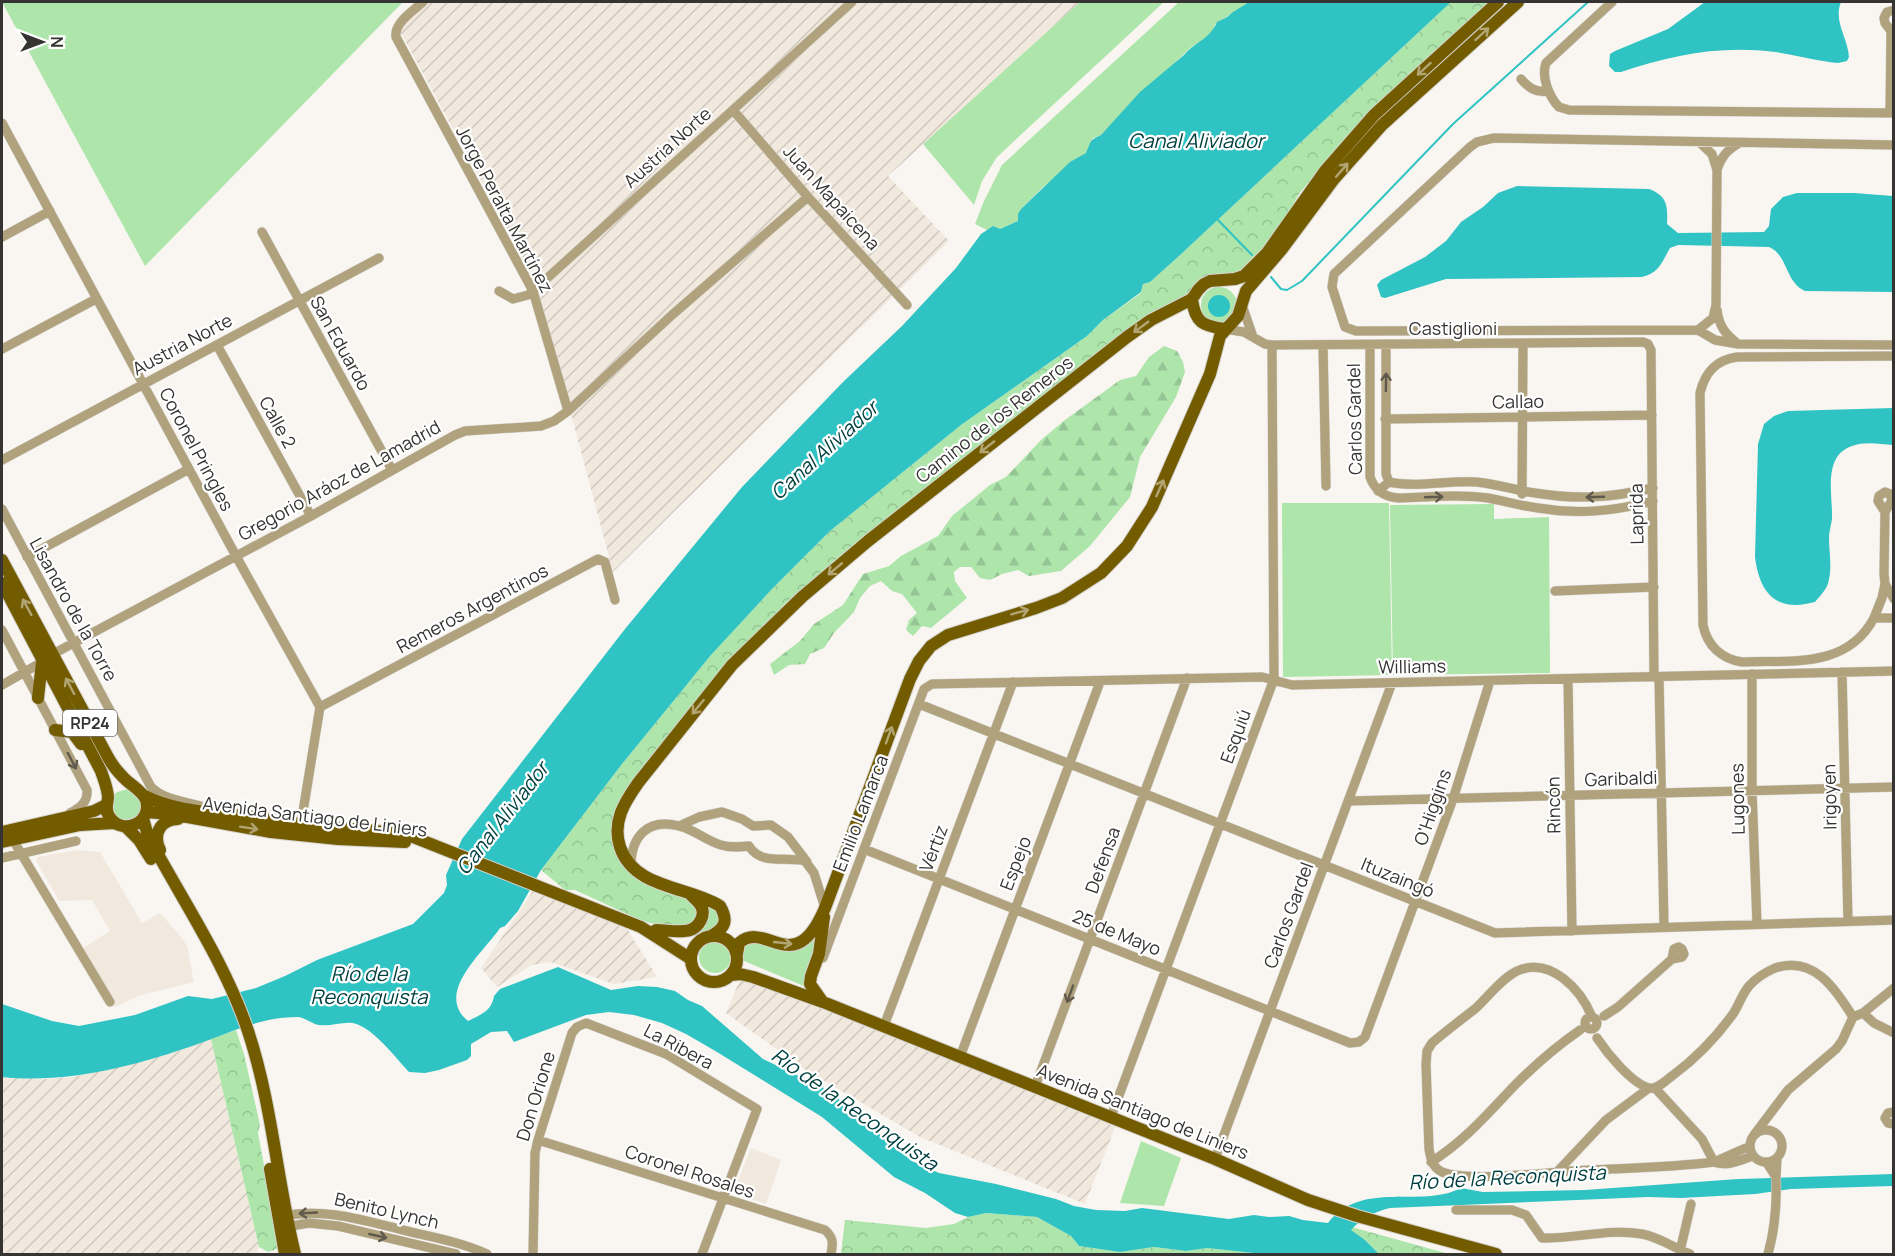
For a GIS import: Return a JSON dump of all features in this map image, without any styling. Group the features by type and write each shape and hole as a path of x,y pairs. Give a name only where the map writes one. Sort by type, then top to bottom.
{"main road":[{"name":"Camino de los Remeros","path":"707,937 723,929 726,919 720,906 650,879 626,862 616,829 624,803 732,665 767,629 868,541 1151,320 1192,300 1204,284 1244,276 1259,262 1325,171 1374,115 1498,2"},
{"path":"737,957 730,942 724,938 707,937 694,948 691,959 697,974 710,981 725,980 734,970 737,957 739,943 745,938 753,936 778,944 792,944 800,942 813,932 825,908 910,678 919,661 931,646 948,635 1036,608 1071,593 1101,573 1126,546 1152,507 1210,374 1220,336 1238,316 1246,291 1282,249 1334,179 1382,125 1518,2"},
{"path":"1218,280 1237,290 1242,305"},
{"path":"1192,300 1193,309 1200,322 1211,327 1225,329"},
{"name":"RP24","path":"2,560 109,759 117,771 143,790 147,804 145,815 147,836 206,949"},
{"name":"RP24","path":"2,584 105,781 107,813 144,848 232,990 248,1028 288,1254"},
{"path":"38,698 42,662"},
{"path":"55,730 72,732 80,743 88,747"},
{"path":"2,832 94,811 107,802 116,789 123,787 143,790"},
{"name":"Avenida Santiago de Liniers","path":"143,790 162,805 245,816 357,840 392,840 444,851 641,927 707,937"},
{"name":"Avenida Santiago de Liniers","path":"145,815 171,814 192,819 300,829"},
{"path":"7,841 80,825 136,825 145,815"},
{"path":"164,865 156,842 160,826 170,819 192,819"},
{"path":"656,930 689,931 696,926 701,920 701,906 690,895"},
{"path":"823,1002 810,984 822,943 825,908"},
{"name":"Avenida Santiago de Liniers","path":"641,927 691,959"},
{"name":"Avenida Santiago de Liniers","path":"737,957 749,969 781,987"},
{"name":"Avenida Santiago de Liniers","path":"731,975 740,974 753,977 823,1002 1215,1159 1335,1210 1496,1254"}],"street":[{"name":"Jorge Peralta Martínez","path":"423,2 395,31 399,45 533,291 568,411"},
{"name":"Austria Norte","path":"533,291 852,2"},
{"path":"1612,2 1546,63 1544,72 1548,91 1559,107 1569,110 1892,113 1892,30 1885,23 1884,18 1887,12 1893,10"},
{"path":"1521,79 1532,90 1548,91"},
{"name":"Juan Mapaicena","path":"733,110 907,305"},
{"name":"Coronel Pringles","path":"2,124 320,707"},
{"path":"1893,145 1494,138 1477,142 1334,274 1332,280 1332,287 1345,327 1350,330 1698,330 1715,340 1738,344 1893,345"},
{"path":"1698,330 1713,318 1716,305 1717,249 1716,171 1712,154 1699,142"},
{"path":"1716,171 1723,155 1739,143"},
{"name":"Gregorio Aráoz de Lamadrid","path":"53,654 465,431 541,426 554,421 808,196"},
{"path":"2,237 50,211"},
{"name":"San Eduardo","path":"262,232 392,470"},
{"name":"Austria Norte","path":"2,460 379,258"},
{"path":"499,291 513,299 528,295 533,291"},
{"path":"2,349 96,299"},
{"path":"1242,305 1253,337"},
{"path":"1716,305 1720,325 1738,344"},
{"name":"Castiglioni","path":"1225,329 1244,332 1265,344 1272,345 1643,342 1648,344 1651,350"},
{"path":"1519,505 1523,491 1523,344"},
{"name":"Calle 2","path":"217,345 310,516"},
{"name":"Esquiú","path":"1111,1117 1274,679 1272,345"},
{"path":"1323,345 1326,486"},
{"name":"Carlos Gardel","path":"1370,345 1370,477 1373,486 1378,490"},
{"name":"Carlos Gardel","path":"1386,345 1386,474 1389,482"},
{"name":"Laprida","path":"1651,350 1653,587 1662,794 1664,926"},
{"path":"1885,512 1885,584 1882,598 1867,631 1848,648 1824,657 1742,662 1732,661 1713,648 1704,634 1703,625 1700,393 1707,374 1718,363 1727,358 1737,357 1893,356"},
{"name":"Callao","path":"1385,419 1652,414"},
{"path":"27,557 189,469"},
{"path":"1653,488 1617,496 1592,498 1560,497 1476,482 1398,484 1389,482 1378,490 1390,497 1461,496 1566,511 1597,512 1653,501"},
{"name":"Lisandro de la Torre","path":"2,509 74,642 143,790"},
{"name":"Remeros Argentinos","path":"320,707 598,559 605,562 615,600"},
{"path":"1885,584 1893,599"},
{"path":"1555,591 1653,587"},
{"path":"1874,618 1893,618"},
{"path":"2,630 88,793 86,800 77,810 43,823"},
{"path":"2,685 42,662"},
{"name":"Williams","path":"932,684 1262,677 1292,685 1893,671"},
{"name":"Irigoyen","path":"1842,672 1848,921"},
{"name":"Lugones","path":"1752,674 1752,791 1757,924"},
{"name":"Defensa","path":"1035,1087 1187,678"},
{"name":"Rincón","path":"1568,679 1572,931"},
{"name":"O'Higgins","path":"1359,1042 1365,1037 1416,902 1453,799 1490,681"},
{"name":"Vértiz","path":"884,1026 1014,682"},
{"name":"Espejo","path":"960,1057 1100,682"},
{"name":"Carlos Gardel","path":"1215,1159 1392,683"},
{"name":"Emilio Lamarca","path":"824,958 924,689 932,684"},
{"name":"Ituzaingó","path":"919,704 1496,933 1893,920"},
{"path":"300,829 320,707"},
{"name":"Garibaldi","path":"1350,801 1893,787"},
{"path":"679,826 705,815 722,812 742,819 753,826 771,825 779,829 796,845 814,873 825,908"},
{"path":"632,866 633,845 647,829 657,825 679,826 721,845 749,846"},
{"path":"753,826 749,846 753,852 768,859 800,860 809,865"},
{"path":"7,841 21,853 110,1002"},
{"path":"2,858 76,841"},
{"name":"25 de Mayo","path":"864,849 1350,1042 1359,1042"},
{"path":"1431,1162 1463,1138 1532,1068 1590,1024 1618,1007 1672,959"},
{"path":"1557,1172 1606,1120 1698,1053 1733,1014 1750,984 1770,970 1797,965 1813,971 1828,982 1853,1017"},
{"path":"1750,1146 1714,1162 1687,1166 1523,1175 1456,1175 1436,1169 1431,1162 1427,1051 1432,1043 1476,1008 1510,976 1525,969 1541,969 1560,975 1574,987 1588,1006 1590,1024 1614,1061 1652,1088 1702,1139 1714,1162 1731,1163 1753,1156"},
{"path":"1777,1158 1762,1162 1753,1156 1750,1146 1754,1136 1788,1090 1836,1049 1853,1017 1863,1013 1893,988"},
{"path":"1863,1013 1874,1023 1893,1034"},
{"name":"La Ribera","path":"582,1024 591,1024 655,1048 757,1109 723,1199"},
{"name":"Don Orione","path":"533,1254 535,1153 572,1033 582,1024"},
{"path":"1893,1112 1888,1113 1885,1118 1888,1123 1893,1124"},
{"path":"1769,1115 1767,1122 1770,1131"},
{"path":"1754,1136 1761,1131 1770,1131 1778,1136 1782,1144 1777,1158 1774,1234 1768,1254"},
{"name":"Coronel Rosales","path":"538,1140 825,1230 831,1235 833,1243 831,1254"},
{"path":"1767,1162 1776,1177"},
{"path":"702,1254 723,1199"},
{"path":"1680,1251 1691,1204"},
{"path":"1456,1210 1512,1210 1526,1215 1542,1238 1642,1233 1690,1254"},
{"name":"Benito Lynch","path":"283,1221 309,1212 340,1215 466,1246 487,1254"},
{"name":"Benito Lynch","path":"283,1221 338,1226 456,1254"}],"shaded area":[{"path":"428,2 1080,2 888,176 949,241 613,572 536,282 401,33 402,26"},
{"path":"77,850 100,852 142,923 160,913 187,946 194,982 141,995 115,1007 82,949 110,931 92,900 59,901 36,860 38,857"},
{"path":"533,891 626,927 657,977 614,984 551,962 532,965 497,987 481,968"},
{"path":"741,977 1116,1125 1085,1204 920,1137 804,1069 726,1013"},
{"path":"211,1039 259,1247 257,1254 2,1254 2,1077 46,1079 72,1077 172,1053"},
{"path":"751,1148 781,1160 766,1204 733,1193"}],"green space":[{"path":"2,2 403,2 145,266"},
{"path":"1080,2 1164,2 997,157 982,181 974,205 923,144"},
{"path":"1179,2 1249,2 1215,24 1208,36 1190,48 1101,135 1093,138 1086,153 1043,187 1021,209 1018,221 1000,229 993,227 987,230 975,224 1002,165"},
{"path":"1451,2 1492,2 1383,98 1299,194 1274,238 1251,266 1165,308 738,652 618,808 622,860 695,902 698,917 687,926 650,923 575,890 565,890 541,870 622,764 711,655 830,531 961,425 1087,336 1103,320 1141,293 1143,284 1150,282 1179,256"},
{"path":"1219,287 1231,293 1237,305 1231,317 1219,323 1207,317 1201,305 1207,293"},
{"path":"1164,346 1177,351 1183,362 1185,372 1176,397 1140,457 1130,497 1090,546 1061,571 1029,576 1018,570 990,580 980,578 971,567 960,567 954,572 955,581 967,598 931,628 922,626 913,636 906,630 909,620 917,613 902,594 892,591 881,581 870,586 860,598 854,612 834,633 824,648 810,654 805,664 789,665 774,675 770,664 800,641 814,624 843,605 863,574 889,566 901,556 938,536 952,516 990,485 1006,477 1041,440 1120,380 1136,376 1149,357"},
{"path":"1282,503 1389,503 1392,675 1283,677"},
{"path":"1494,504 1494,519 1549,517 1550,673 1393,675 1390,505"},
{"path":"128,789 142,799 141,815 127,823 113,816 110,800 117,792"},
{"path":"704,903 717,907 722,920 709,932 691,935"},
{"path":"817,932 816,948 805,973 806,987 744,961 741,957 745,942 774,946"},
{"path":"715,941 726,946 731,957 726,968 715,973 704,968 699,957 704,946"},
{"path":"236,1030 244,1054 260,1125 258,1133 278,1241 277,1249 268,1252 259,1247 211,1039"},
{"path":"1141,1141 1181,1158 1164,1206 1120,1203"},
{"path":"986,1213 1037,1217 1071,1236 1079,1246 1120,1252 1154,1247 1186,1251 1207,1248 1263,1254 841,1254 845,1220 926,1228 954,1224 968,1217"},
{"path":"1341,1224 1449,1254 1379,1254 1365,1240"}],"water":[{"name":"Canal Aliviador","path":"1249,2 1451,2 1179,256 1150,282 1143,284 1141,292 1103,320 1087,336 961,425 830,531 772,589 711,655 622,764 541,870 518,911 505,926 500,928 473,961 459,986 456,998 459,1010 468,1021 488,1009 500,989 558,967 611,990 638,986 675,991 702,1006 763,1059 828,1090 912,1161 939,1173 996,1184 1096,1210 1125,1211 1142,1208 1229,1219 1254,1215 1289,1216 1328,1223 1342,1210 1358,1202 1374,1198 1445,1194 1461,1188 1483,1192 1585,1190 1738,1179 1893,1174 1893,1186 1791,1189 1755,1194 1681,1198 1648,1197 1390,1208 1369,1216 1351,1230 1379,1254 1263,1254 1207,1248 1186,1251 1154,1247 1120,1252 1079,1246 1071,1236 1037,1217 986,1213 968,1217 955,1213 925,1193 894,1177 822,1117 717,1052 662,1023 634,1015 609,1012 586,1015 514,1042 507,1031 491,1032 471,1044 471,1056 467,1060 425,1073 409,1072 379,1040 359,1025 350,1023 319,1025 298,1017 259,1022 126,1066 52,1078 2,1077 2,1004 52,1021 79,1026 135,1015 188,996 212,999 256,988 317,960 413,924 444,893 447,885 446,875 462,839 625,629 742,487 843,382 902,326 956,268 981,234 993,226 1000,229 1018,221 1021,209 1070,162 1086,153 1092,140 1101,135 1140,92 1206,37 1217,22"},
{"path":"1705,2 1841,2 1840,23 1849,57 1847,61 1838,63 1775,52 1735,50 1677,56 1621,72 1615,72 1609,66 1610,54 1668,29"},
{"path":"1517,186 1649,189 1663,198 1667,212 1667,224 1678,233 1764,232 1769,226 1771,209 1783,197 1797,193 1893,196 1893,292 1805,291 1798,287 1780,256 1769,247 1678,245 1670,248 1656,270 1642,277 1446,279 1385,298 1381,297 1377,285 1381,280 1425,257 1446,241 1461,222 1498,193"},
{"path":"1219,295 1227,298 1230,306 1227,314 1219,317 1211,314 1208,306 1211,298"},
{"path":"1893,408 1893,445 1857,444 1843,451 1836,458 1831,478 1830,569 1826,588 1815,602 1796,605 1778,601 1771,596 1762,583 1755,557 1758,444 1764,424 1774,416 1788,411"}],"waterway":[{"path":"1271,277 1281,289 1287,290 1302,281 1453,124 1588,2"},
{"path":"1217,219 1252,255"}],"water label":[{"name":"Río de la Reconquista","path":"369,984"},
{"name":"Río de la Reconquista","path":"855,1109"},
{"name":"Río de la Reconquista","path":"1507,1177"}]}
